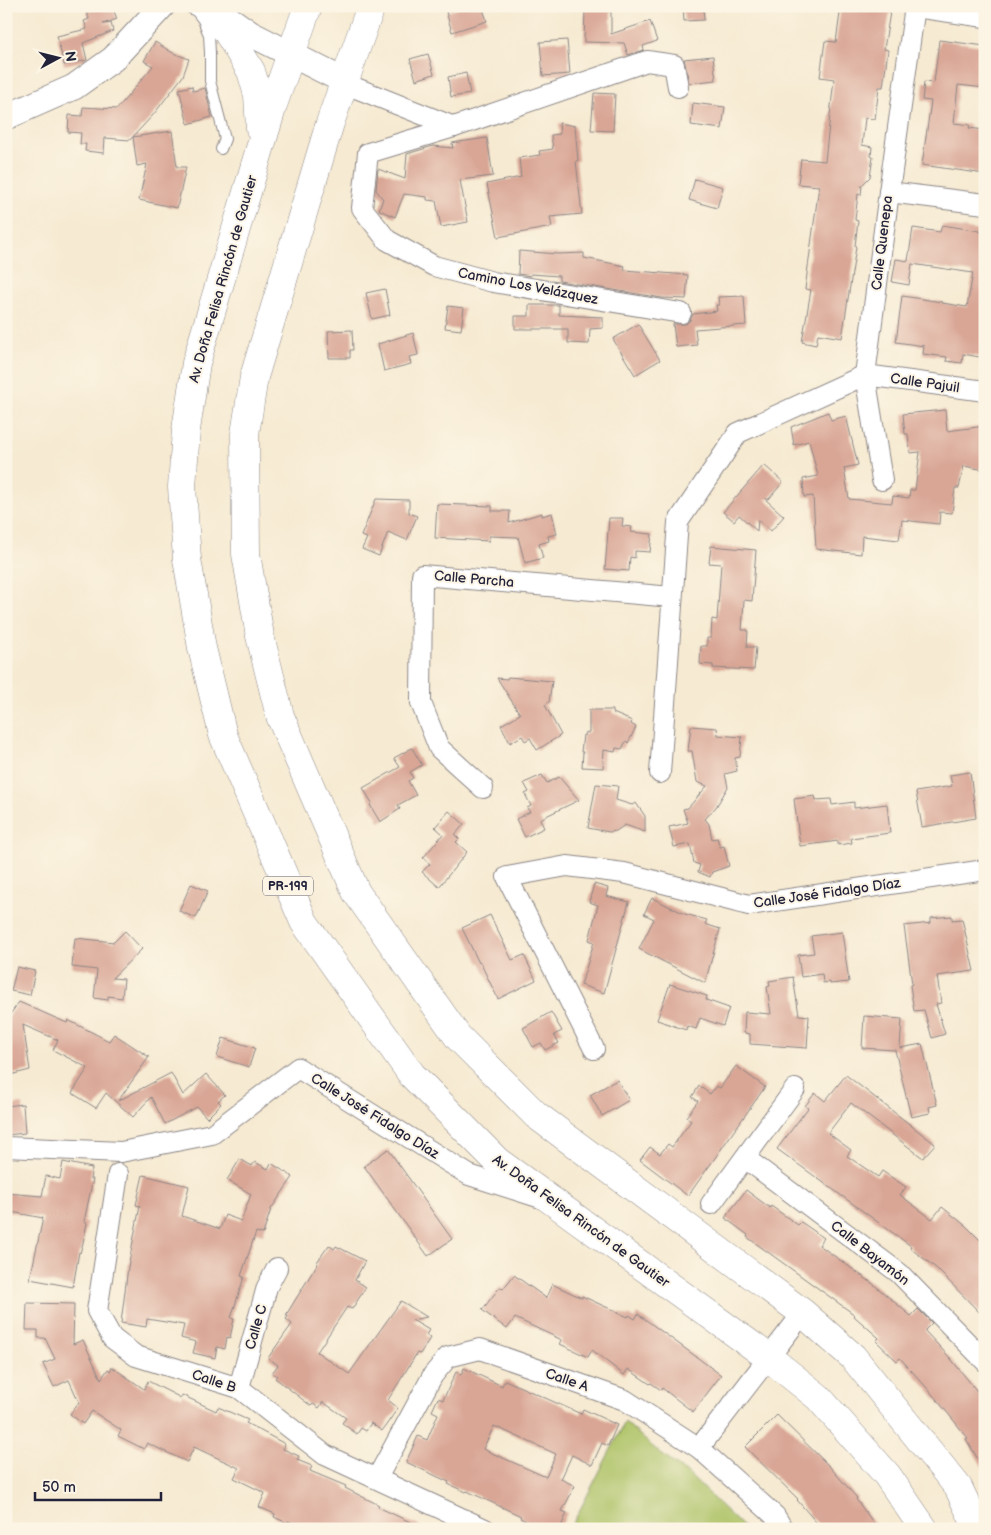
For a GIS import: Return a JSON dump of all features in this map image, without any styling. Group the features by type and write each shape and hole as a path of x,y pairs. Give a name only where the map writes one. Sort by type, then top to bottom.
{"main road":[{"name":"Av. Doña Felisa Rincón de Gautier","path":"308,6 273,105 196,364 186,430 182,487 187,559 202,648 223,735 304,922 412,1075 497,1161 768,1357 818,1397 887,1475 924,1529"},
{"path":"370,6 316,170 254,377 245,434 246,554 260,636 280,716 356,892 458,1037 536,1115 803,1312 853,1357 958,1487 978,1529"},
{"path":"204,7 251,71 258,94 260,148"}],"street":[{"path":"6,117 74,87 90,76 113,59 162,6"},
{"path":"204,7 356,88 454,127 647,61 674,65 678,88"},
{"path":"915,7 985,17"},
{"name":"Calle Quenepa","path":"882,480 865,375 915,7"},
{"name":"Camino Los Velázquez","path":"454,127 368,153 362,208 387,240 434,266 493,282 681,313"},
{"path":"889,192 985,204"},
{"path":"660,773 678,522 738,433 865,375"},
{"name":"Calle Pajuil","path":"865,375 985,391"},
{"name":"Calle Parcha","path":"483,788 440,748 421,703 422,575 672,597"},
{"name":"Calle José Fidalgo Díaz","path":"594,1049 507,877 567,866 624,873 749,905 985,870"},
{"name":"Calle José Fidalgo Díaz","path":"6,1147 121,1152 212,1134 298,1068 469,1175 551,1201"},
{"path":"711,1204 795,1090"},
{"name":"Calle Bayamón","path":"745,1158 899,1273 985,1362"},
{"name":"Calle B","path":"118,1174 97,1311 112,1338 136,1356 239,1388 325,1455 485,1529"},
{"name":"Calle C","path":"239,1388 267,1287 276,1268"},
{"path":"700,1448 803,1312"},
{"name":"Calle A","path":"377,1478 433,1375 448,1357 480,1350 625,1400 700,1448 775,1516 783,1529"}],"lane":[{"path":"204,7 197,12 203,20 208,35 210,81 225,139 221,149"}],"green space":[{"path":"625,1422 661,1454 686,1472 745,1529 570,1529"}],"building":[{"path":"102,6 112,6 117,19 103,24 111,23 113,31 83,43 87,60 64,65 57,36 87,29 84,21 89,19 87,12"},
{"path":"466,6 482,6 487,21 452,32 446,12"},
{"path":"683,6 703,6 704,20 684,21"},
{"path":"841,6 891,6 884,49 888,50 883,87 879,87 875,119 865,118 862,145 872,147 871,156 873,157 870,177 862,185 861,195 858,194 855,220 858,221 856,247 842,338 818,334 816,345 802,342 811,290 805,289 819,186 798,184 801,159 825,161 834,79 820,77 825,41 836,42"},
{"path":"585,9 611,9 611,34 650,21 657,41 643,46 644,50 628,55 624,43 584,42"},
{"path":"567,40 570,74 543,76 540,42"},
{"path":"939,40 985,46 985,88 958,85 954,123 970,125 969,128 985,130 985,174 922,165 931,101 922,100 924,82 934,83"},
{"path":"155,42 173,53 189,59 183,76 154,114 130,140 105,138 104,153 85,151 86,144 80,144 81,133 68,132 69,115 82,116 83,107 117,109 153,66 144,61"},
{"path":"428,54 434,74 416,80 410,59"},
{"path":"713,56 716,80 689,83 684,59"},
{"path":"466,73 470,94 451,97 448,77"},
{"path":"192,86 193,91 205,88 212,117 188,124 179,89"},
{"path":"594,93 615,94 613,131 591,130"},
{"path":"693,103 725,107 722,129 691,125"},
{"path":"559,123 575,126 578,161 576,161 582,214 550,217 552,227 498,237 487,184 521,177 519,158 540,155 539,151 553,149 551,135 560,134"},
{"path":"172,131 177,167 186,167 177,208 139,200 147,164 137,166 133,137"},
{"path":"487,138 493,176 460,180 468,222 441,227 436,201 427,200 427,197 404,194 395,217 379,210 383,199 376,190 378,169 405,179 407,154 433,146 453,148 452,143"},
{"path":"695,179 723,187 717,208 689,200"},
{"path":"942,225 985,233 985,358 963,354 962,363 946,361 947,357 923,354 924,346 896,342 902,296 967,307 973,273 912,264 909,285 892,282 896,259 908,261 913,228 940,232"},
{"path":"519,251 558,254 584,253 584,258 625,266 624,270 688,275 686,299 662,298 559,281 559,276 518,274"},
{"path":"385,289 390,315 372,319 366,293"},
{"path":"744,296 746,325 695,329 697,345 676,347 673,324 686,324 693,314 717,311 716,305 719,305 718,297"},
{"path":"529,305 559,305 559,315 603,317 603,328 590,329 589,344 568,343 568,329 515,329 515,316 529,316"},
{"path":"448,306 464,308 461,330 445,328"},
{"path":"638,324 660,360 635,375 613,339"},
{"path":"352,330 353,350 350,350 350,358 329,358 328,331"},
{"path":"413,333 418,355 409,357 411,364 384,371 378,344"},
{"path":"945,410 947,431 985,426 985,470 964,466 959,488 955,488 952,513 940,512 939,524 902,520 899,540 862,536 861,554 816,549 813,496 804,497 803,479 818,476 809,441 794,445 791,427 828,412 831,420 846,416 858,465 844,468 849,499 892,503 893,496 909,498 910,490 915,490 920,452 910,453 908,434 905,434 903,414"},
{"path":"764,465 783,482 769,499 765,499 784,516 771,531 758,520 757,531 739,515 734,521 723,512"},
{"path":"376,499 409,500 409,513 417,516 407,540 388,532 379,556 362,549 367,538 361,536"},
{"path":"437,504 492,506 492,511 510,511 509,523 542,513 542,516 552,513 557,534 548,536 549,541 539,544 543,558 525,563 518,537 489,536 489,541 435,538"},
{"path":"609,518 623,518 622,526 632,527 631,532 652,534 650,552 635,551 635,558 630,557 629,571 605,569"},
{"path":"711,546 756,550 752,601 744,600 742,630 748,630 747,647 756,647 754,670 713,668 713,665 700,664 701,646 707,646 707,638 711,638 712,619 717,620 721,564 709,563"},
{"path":"508,677 552,681 549,702 545,705 561,735 537,750 530,738 525,741 522,736 510,743 501,725 520,714 497,678 507,679"},
{"path":"589,710 613,710 613,713 632,721 631,724 636,727 628,743 626,741 622,749 616,748 615,752 604,750 603,768 582,767 583,735 589,732"},
{"path":"691,726 717,728 718,735 742,737 740,757 735,758 737,771 725,774 728,787 716,807 705,819 709,824 712,839 717,838 720,847 724,846 729,866 712,872 710,877 698,872 700,865 694,863 690,844 674,847 669,827 688,823 683,809 688,808 707,786 697,782 692,751 688,751"},
{"path":"412,748 422,765 410,772 413,778 408,781 416,795 398,805 400,809 380,822 363,788 400,767 394,758"},
{"path":"970,772 976,818 922,827 916,792 952,786 950,775"},
{"path":"542,775 547,783 559,777 579,800 540,819 544,828 525,837 516,819 530,812 527,808 531,806 525,794 529,792 524,783"},
{"path":"596,784 618,786 616,800 632,805 636,803 645,816 645,832 625,825 616,831 609,832 588,828"},
{"path":"815,796 816,800 831,799 832,805 854,802 854,808 887,804 890,833 851,838 852,843 838,845 838,841 800,846 794,799"},
{"path":"449,811 464,824 455,835 459,839 456,842 467,852 439,887 422,872 430,864 423,858 443,834 435,827"},
{"path":"191,884 208,891 196,918 179,911"},
{"path":"594,884 608,888 606,896 629,902 604,993 581,985 594,942 589,940 598,905 589,902"},
{"path":"652,898 685,914 707,920 705,924 720,929 705,983 639,949 654,919 644,914"},
{"path":"490,915 512,960 524,955 536,980 498,999 462,928"},
{"path":"952,916 952,920 962,919 974,971 937,976 941,1003 936,1004 945,1034 932,1038 924,1010 914,1011 904,926 931,923 931,918"},
{"path":"125,931 142,949 112,978 124,979 122,998 108,996 108,1000 94,998 97,970 72,967 75,938 114,942"},
{"path":"842,932 849,982 823,983 822,974 801,977 798,955 814,953 811,936"},
{"path":"17,967 35,971 30,995 11,991"},
{"path":"793,977 799,1015 809,1016 807,1048 750,1044 750,1034 744,1033 745,1012 771,1014 767,987 770,986 769,981"},
{"path":"670,984 707,996 706,1000 729,1008 723,1026 700,1018 696,1029 687,1026 686,1030 657,1020"},
{"path":"19,1002 67,1023 68,1020 109,1041 114,1034 149,1057 118,1101 171,1073 183,1095 206,1074 225,1095 218,1101 221,1104 207,1118 197,1107 165,1124 151,1097 133,1117 106,1093 96,1108 72,1093 88,1068 53,1050 58,1040 23,1025 30,1070 6,1076 6,1020"},
{"path":"551,1012 562,1031 554,1035 559,1043 545,1050 541,1043 533,1047 523,1028"},
{"path":"864,1016 902,1019 900,1048 922,1044 937,1105 929,1107 930,1113 911,1117 895,1050 862,1048"},
{"path":"223,1038 255,1048 249,1067 217,1057"},
{"path":"736,1066 765,1087 688,1196 640,1160 650,1147 660,1154 668,1144 672,1147 691,1121 686,1117 698,1101 692,1097 699,1086 710,1094 716,1086 720,1088"},
{"path":"846,1075 935,1144 923,1158 851,1103 828,1133 851,1150 847,1156 878,1177 882,1171 906,1187 900,1195 932,1219 942,1207 966,1226 985,1245 985,1318 936,1268 910,1248 911,1246 777,1149 808,1108 805,1106 815,1093 825,1101"},
{"path":"617,1080 629,1100 602,1116 590,1095"},
{"path":"23,1104 25,1133 6,1135 6,1106"},
{"path":"388,1149 452,1239 428,1256 364,1166"},
{"path":"240,1159 252,1166 255,1162 268,1169 271,1163 293,1177 271,1209 263,1234 256,1232 241,1276 244,1277 231,1318 234,1319 230,1338 227,1337 225,1349 217,1347 215,1358 193,1353 196,1342 181,1338 184,1325 147,1319 146,1327 121,1323 128,1267 140,1206 136,1205 143,1175 189,1186 182,1216 220,1229 225,1215 241,1221 251,1194 227,1180"},
{"path":"63,1162 92,1168 90,1179 93,1179 84,1222 87,1223 79,1252 73,1287 30,1279 43,1218 6,1211 6,1193 42,1196 46,1176 60,1179"},
{"path":"746,1190 770,1208 771,1206 798,1225 801,1222 824,1238 819,1245 872,1283 911,1316 918,1309 932,1323 925,1331 951,1359 985,1401 985,1471 966,1439 968,1438 900,1358 897,1361 876,1341 879,1338 855,1315 747,1237 748,1235 725,1218"},
{"path":"329,1245 334,1249 336,1246 365,1261 355,1280 366,1287 352,1309 347,1307 317,1352 349,1374 401,1301 427,1317 412,1320 429,1330 426,1335 430,1338 420,1354 417,1353 388,1400 398,1408 382,1431 371,1423 366,1431 361,1428 357,1434 342,1423 346,1418 323,1402 319,1408 313,1404 311,1406 275,1378 277,1376 272,1373 278,1365 268,1358 292,1324 286,1319 288,1316 286,1315"},
{"path":"514,1275 546,1298 552,1284 628,1317 629,1315 635,1319 638,1314 721,1375 693,1412 662,1388 661,1390 650,1384 628,1369 624,1375 592,1350 588,1357 560,1344 562,1340 515,1318 507,1329 482,1310 500,1287 503,1289"},
{"path":"27,1303 74,1304 73,1344 83,1340 101,1379 108,1369 110,1371 112,1367 144,1389 148,1381 181,1398 182,1395 216,1411 218,1407 248,1420 246,1423 285,1444 283,1449 299,1456 297,1460 312,1466 310,1471 346,1486 345,1488 379,1505 378,1507 425,1529 306,1529 274,1517 275,1514 259,1507 265,1493 234,1478 239,1468 194,1447 187,1462 147,1443 144,1449 118,1436 121,1430 92,1411 83,1424 70,1414 79,1402 69,1380 54,1387 43,1364 55,1359 45,1338 38,1338 38,1330 26,1330"},
{"path":"464,1368 502,1386 505,1380 581,1414 583,1409 617,1425 608,1446 602,1443 592,1465 572,1455 561,1479 575,1486 562,1511 567,1513 560,1529 542,1529 520,1518 521,1516 448,1484 449,1482 406,1462 418,1436 427,1440 438,1414 432,1411 438,1398 443,1400 456,1372 461,1375","holes":["494,1426 556,1454 546,1477 483,1449"]},
{"path":"777,1415 830,1467 857,1498 878,1529 822,1529 798,1499 745,1447"}]}
